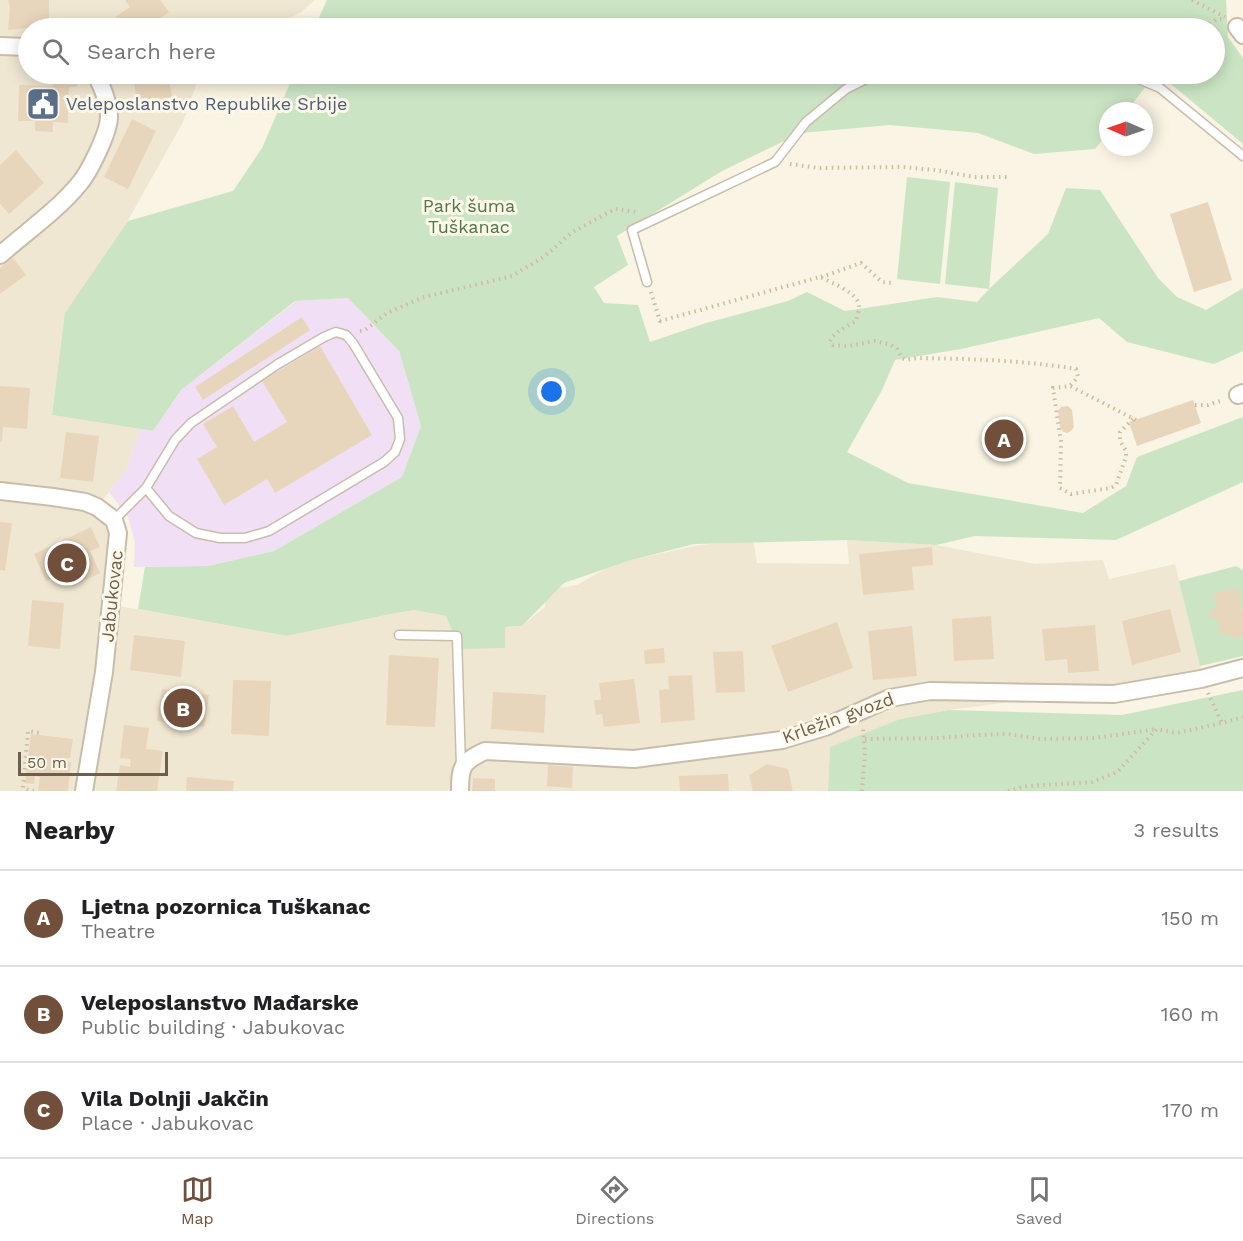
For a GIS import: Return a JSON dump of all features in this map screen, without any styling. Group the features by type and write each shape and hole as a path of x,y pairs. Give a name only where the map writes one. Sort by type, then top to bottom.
{"street":[{"path":"0,46 18,47"},
{"path":"0,255 60,204 80,183 103,139 109,118 100,84"},
{"path":"0,491 85,502 97,507 114,520"},
{"name":"Jabukovac","path":"84,791 105,661 118,532 114,520"},
{"name":"Krležin gvozd","path":"461,769 468,759 485,751 634,759 782,740 825,727 890,698 930,691 1114,694 1201,679 1243,668"},
{"path":"460,791 461,769"}],"lane":[{"path":"647,282 632,230 775,162 806,122 846,89 856,84"},
{"path":"1151,84 1160,88 1243,156"},
{"path":"114,520 146,488 175,440 191,423 278,364 336,332 346,335 353,343 398,418 400,439 395,452 384,462 269,531 245,538 220,538 196,533 169,516 146,488"},
{"path":"399,635 457,636 461,769"}],"path":[{"path":"1192,0 1221,18"},
{"path":"775,162 818,168 903,167 975,177 1008,177"},
{"path":"346,335 365,330 387,313 424,297 512,276 544,256 571,233 615,209 660,216"},
{"path":"647,282 660,321 820,278 861,263 882,282 893,283"},
{"path":"820,278 845,289 856,299 859,306 856,321 840,330 832,338 830,342 833,345 849,346 875,341 891,345 906,360 917,358 1007,360 1076,369 1078,377 1070,386 1053,388 1061,442 1060,488 1071,494 1111,488 1116,485 1126,457 1126,451 1120,441 1120,432 1134,419 1070,386"},
{"path":"1195,405 1208,405 1235,396"},
{"path":"1201,679 1222,723"},
{"path":"861,710 865,739 862,791"},
{"path":"865,739 1007,734 1041,739 1095,738 1157,729 1176,733 1243,717"},
{"path":"1008,791 1027,786 1092,782 1117,772 1157,729"},
{"path":"34,791 23,788 28,731 40,733"}],"shaded area":[{"path":"0,0 315,0 290,18 18,18 18,84 196,84 183,122 121,233 57,378 52,415 140,429 127,469 93,512 110,524 108,604 287,636 414,610 446,616 504,648 505,627 522,626 545,607 545,590 577,585 614,564 694,546 753,539 757,563 849,564 847,540 936,545 1035,564 1103,560 1109,579 1175,564 1201,670 1111,689 949,710 900,719 830,747 828,791 0,791"},
{"path":"348,298 399,351 421,426 402,477 274,551 208,566 134,567 135,542 128,517 109,492 127,469 140,429 153,431 181,390 296,301"}],"green space":[{"path":"327,0 1226,0 1228,37 1243,58 1243,144 1171,84 1225,84 1225,18 319,18"},
{"name":"Park šuma Tuškanac","path":"290,84 1147,84 1134,102 1099,102 1099,144 1095,149 1034,154 978,133 890,125 801,133 722,171 617,236 628,265 594,287 604,303 638,305 650,342 706,323 788,301 807,292 845,311 937,297 977,302 1048,234 1066,188 1100,190 1158,278 1177,297 1206,310 1243,288 1243,351 1214,364 1127,342 1099,318 961,349 895,360 882,390 847,452 908,483 1083,513 1126,486 1137,457 1243,417 1243,482 1116,540 975,536 936,545 847,540 694,544 628,561 564,583 522,626 505,627 505,648 460,649 446,616 414,610 287,636 138,609 145,567 208,566 274,551 402,477 421,426 399,351 348,298 295,301 181,390 153,431 52,415 65,313 128,221 233,191 262,148"},
{"path":"907,177 950,182 940,284 897,279"},
{"path":"955,182 998,188 989,289 945,284"},
{"path":"1236,566 1243,570 1243,656 1200,666 1179,581"},
{"path":"1243,690 1243,791 828,791 830,747 900,719 949,710 1122,715"}],"building":[{"path":"8,0 49,0 49,18 18,18 18,29 8,30 10,7"},
{"path":"125,0 160,0 169,12 161,18 115,17 130,7"},
{"name":"Veleposlanstvo Republike Srbije","path":"52,84 77,84 77,87 69,87 68,123 53,122 53,132 35,131 35,121 18,121 19,85 52,86"},
{"path":"134,84 170,84 172,97 137,102"},
{"path":"132,119 156,131 128,189 104,177"},
{"path":"16,150 44,183 9,214 0,204 0,165"},
{"path":"1208,202 1232,280 1194,292 1170,214"},
{"path":"13,258 26,275 0,294 0,268"},
{"path":"302,317 310,330 203,400 195,387"},
{"path":"320,346 372,435 275,493 267,479 224,505 197,459 217,447 203,424 233,406 254,442 287,422 262,381"},
{"path":"0,386 30,388 27,429 3,427 2,442 0,442"},
{"path":"1193,400 1201,423 1137,446 1129,422"},
{"path":"1068,406 1072,410 1074,427 1067,433 1063,432 1060,427 1058,411 1061,407"},
{"path":"66,432 99,436 93,482 60,478"},
{"path":"0,522 12,523 5,571 0,570"},
{"path":"91,527 100,547 90,551 100,573 73,586 66,572 46,581 34,554"},
{"path":"932,547 933,565 912,567 914,590 863,595 859,554"},
{"path":"1238,588 1243,614 1243,636 1232,638 1231,634 1221,636 1217,618 1211,619 1209,610 1217,609 1213,594"},
{"path":"32,600 64,603 60,649 28,646"},
{"path":"1170,609 1181,652 1132,665 1122,621"},
{"path":"991,616 994,659 954,661 952,619"},
{"path":"837,622 853,668 788,692 771,646"},
{"path":"1095,625 1099,671 1068,673 1067,659 1045,661 1042,629"},
{"path":"912,626 917,676 873,680 868,631"},
{"path":"134,635 185,641 181,677 130,670"},
{"path":"664,648 665,663 645,664 644,650"},
{"path":"743,651 745,692 716,693 713,652"},
{"path":"389,655 439,658 435,727 386,725"},
{"path":"692,675 695,720 661,723 659,690 669,689 668,676"},
{"path":"634,679 640,723 604,727 602,714 596,715 594,700 601,700 599,683"},
{"path":"233,680 271,681 269,736 231,734"},
{"path":"162,689 209,695 204,727 157,721"},
{"path":"493,692 546,695 544,733 491,729"},
{"path":"124,725 149,728 146,749 163,751 157,791 116,791 120,765 130,767 131,759 120,758"},
{"path":"31,734 73,739 70,758 65,758 64,761 71,762 68,791 38,791 40,777 35,776 34,784 25,783"},
{"path":"767,764 788,769 793,791 753,791 749,775"},
{"path":"548,765 573,767 572,788 547,786"},
{"path":"728,774 729,791 680,791 679,776"},
{"path":"187,777 234,781 233,791 186,791"},
{"path":"473,778 495,779 495,791 472,791"}],"place":[{"name":"Veleposlanstvo Republike Srbije","path":"43,104"},
{"name":"Ljetna pozornica Tuškanac","path":"1004,439"},
{"name":"Vila Dolnji Jakčin","path":"67,563"},
{"name":"Veleposlanstvo Mađarske","path":"183,708"}]}
